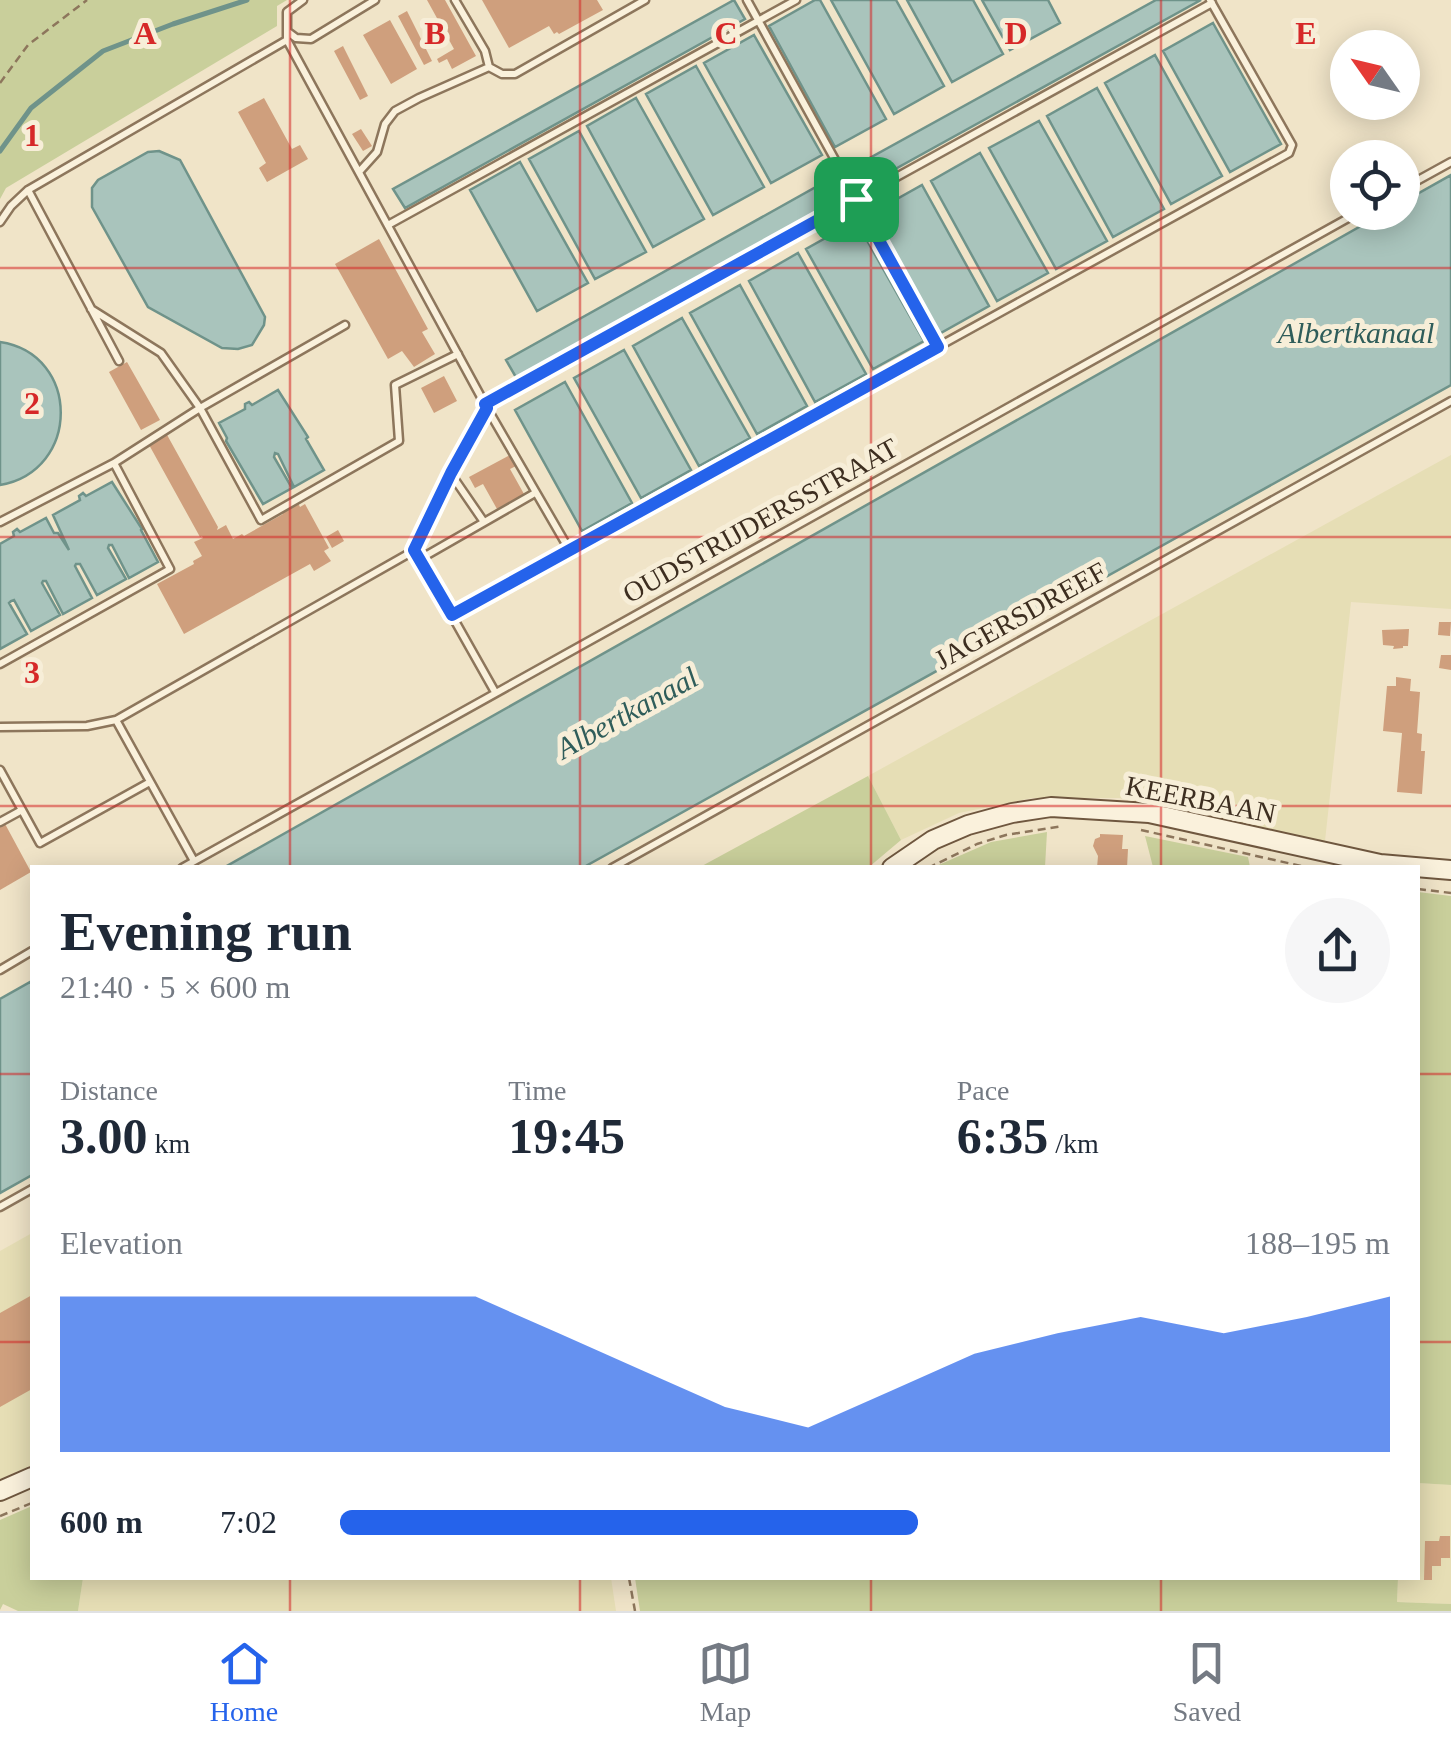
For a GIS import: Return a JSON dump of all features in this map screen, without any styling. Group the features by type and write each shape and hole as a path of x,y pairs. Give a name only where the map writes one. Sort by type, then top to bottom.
{"street":[{"name":"KEERBAAN","path":"896,865 933,840 968,825 1050,806 1150,813 1392,865"},
{"name":"KEERBAAN","path":"1420,867 1451,870"},
{"path":"0,1490 30,1478"}],"lane":[{"path":"303,0 288,12 287,36 486,406 570,551"},
{"path":"0,222 28,190 287,36 310,38 375,0"},
{"path":"455,0 486,51 489,67"},
{"path":"489,67 502,74 515,74 644,0"},
{"path":"747,0 938,347"},
{"path":"388,225 796,0"},
{"path":"0,727 87,726 116,720 414,550 486,406 1211,2 1290,141 1292,151 452,615"},
{"path":"360,172 376,152 385,124 395,111 489,67"},
{"path":"1420,178 1451,162"},
{"path":"28,190 119,362"},
{"name":"OUDSTRIJDERSSTRAAT","path":"187,865 1330,228"},
{"path":"91,309 162,353 200,408 261,520 399,441 395,385 458,354"},
{"path":"0,522 114,463 345,324"},
{"name":"JAGERSDREEF","path":"617,865 1451,401"},
{"path":"0,664 170,568 114,463"},
{"path":"451,473 484,522"},
{"path":"420,559 535,493"},
{"path":"414,550 495,692"},
{"path":"116,720 194,861"},
{"path":"0,770 40,842 150,782"},
{"path":"0,822 22,810"},
{"path":"0,970 30,952"},
{"path":"0,1207 30,1190"}],"path":[{"path":"0,83 28,45 86,0"},
{"path":"934,865 1006,835 1065,826"},
{"path":"1133,828 1297,865"},
{"path":"1420,888 1451,893"},
{"path":"0,1516 30,1504"},
{"path":"629,1580 635,1611"}],"shaded area":[{"path":"1451,455 1451,609 1351,602 1325,841 1120,798 1032,798 959,813 901,840 868,776"},
{"path":"30,1234 30,1466 0,1479 0,1251"},
{"path":"1420,1483 1451,1485 1451,1604 1397,1602 1398,1580 1420,1580"},
{"path":"83,1580 611,1580 616,1611 78,1611"}],"green space":[{"path":"0,0 287,0 277,6 277,26 6,188 0,199"},
{"path":"868,776 901,840 871,865 704,865"},
{"path":"1047,832 1045,865 939,865 991,842"},
{"path":"1145,836 1248,857 1250,865 1152,865"},
{"path":"1420,892 1451,896 1451,1485 1420,1483"},
{"path":"30,1507 30,1580 83,1580 78,1611 18,1611 3,1604 0,1610 0,1520"},
{"path":"635,1580 1398,1580 1397,1602 1451,1604 1451,1611 640,1611"}],"water":[{"path":"734,0 745,19 405,208 393,189"},
{"path":"820,0 886,119 835,147 769,26"},
{"path":"831,0 896,0 944,86 894,114"},
{"path":"907,0 973,0 1003,54 952,82"},
{"path":"982,0 1048,0 1060,23 1010,50"},
{"path":"1156,0 1201,0 859,189 848,170"},
{"path":"1213,23 1281,144 1230,172 1163,51"},
{"path":"754,35 822,155 771,183 704,63"},
{"path":"1155,55 1222,176 1171,204 1105,83"},
{"path":"696,66 764,187 713,215 646,94"},
{"path":"1097,88 1164,209 1113,237 1047,116"},
{"path":"636,98 704,219 653,247 587,126"},
{"path":"1039,121 1107,241 1056,269 989,148"},
{"path":"579,131 646,252 595,279 529,159"},
{"path":"159,151 180,160 265,317 252,345 222,348 148,307 92,207 92,188 98,180 148,152"},
{"path":"980,153 1048,273 997,301 931,181"},
{"path":"520,162 588,283 537,311 470,190"},
{"name":"Albertkanaal","path":"1451,175 1451,385 588,865 229,865 1354,230 1420,230 1420,192"},
{"path":"832,178 844,198 517,379 506,360"},
{"path":"922,185 989,306 939,334 872,213"},
{"path":"856,221 924,341 873,369 806,249"},
{"path":"798,253 866,374 815,402 749,281"},
{"path":"740,285 807,406 757,434 690,313"},
{"path":"682,318 750,438 699,466 633,346"},
{"path":"0,342 27,351 46,367 57,389 61,413 57,437 46,458 27,475 0,485"},
{"path":"624,350 691,470 641,498 574,378"},
{"path":"565,382 632,503 582,531 515,410"},
{"path":"278,390 324,470 294,487 275,453 292,488 263,504 219,423 245,409 245,404 252,405"},
{"path":"112,482 158,562 129,578 109,545 126,579 97,595 80,564 76,564 92,598 63,614 43,581 60,615 31,631 14,600 11,601 27,634 0,649 0,544 14,536 17,529 20,532 46,518 69,550 53,515 80,500 83,493 86,496"},
{"path":"30,982 30,1176 0,1193 0,999"}],"building":[{"path":"427,0 445,0 476,56 452,69 447,59 439,63 437,59 454,49"},
{"path":"482,0 597,0 603,10 559,34 554,34 549,26 509,48"},
{"path":"407,11 432,61 424,65 398,16"},
{"path":"390,20 417,69 391,84 363,35"},
{"path":"343,46 368,96 360,100 334,51"},
{"path":"264,98 292,149 300,145 308,159 267,182 259,168 266,163 238,112"},
{"path":"361,129 372,146 363,151 352,134"},
{"path":"379,239 428,329 422,332 435,354 414,367 402,351 388,359 335,264"},
{"path":"127,362 160,420 141,430 109,372"},
{"path":"444,376 457,401 434,413 421,388"},
{"path":"166,433 217,530 226,525 233,539 244,536 283,514 282,511 305,504 329,548 324,551 331,561 314,571 310,564 184,634 157,584 202,556 194,542 203,538 148,443"},
{"path":"510,455 516,466 510,469 524,494 497,509 483,484 475,488 469,477"},
{"path":"338,530 344,541 332,548 326,537"},
{"path":"1439,622 1451,622 1450,636 1438,635"},
{"path":"1409,629 1408,646 1393,649 1394,646 1383,645 1382,630"},
{"path":"1441,655 1451,655 1451,670 1439,668"},
{"path":"1396,677 1411,679 1410,691 1420,692 1417,733 1422,734 1421,751 1425,751 1422,794 1397,792 1402,733 1383,731 1387,686 1396,686"},
{"path":"4,822 30,873 0,890 0,824"},
{"path":"1123,835 1122,849 1128,849 1127,865 1097,865 1093,846 1100,837"},
{"path":"30,1296 30,1390 0,1407 0,1313"},
{"path":"1440,1536 1450,1536 1450,1558 1441,1558 1441,1566 1432,1566 1432,1580 1424,1580 1425,1541 1439,1541"}],"waterway":[{"path":"0,151 31,108 103,51 247,0"}],"route":[{"path":"856,199 938,347 452,615 414,550 487,408 485,404 856,199"}]}
